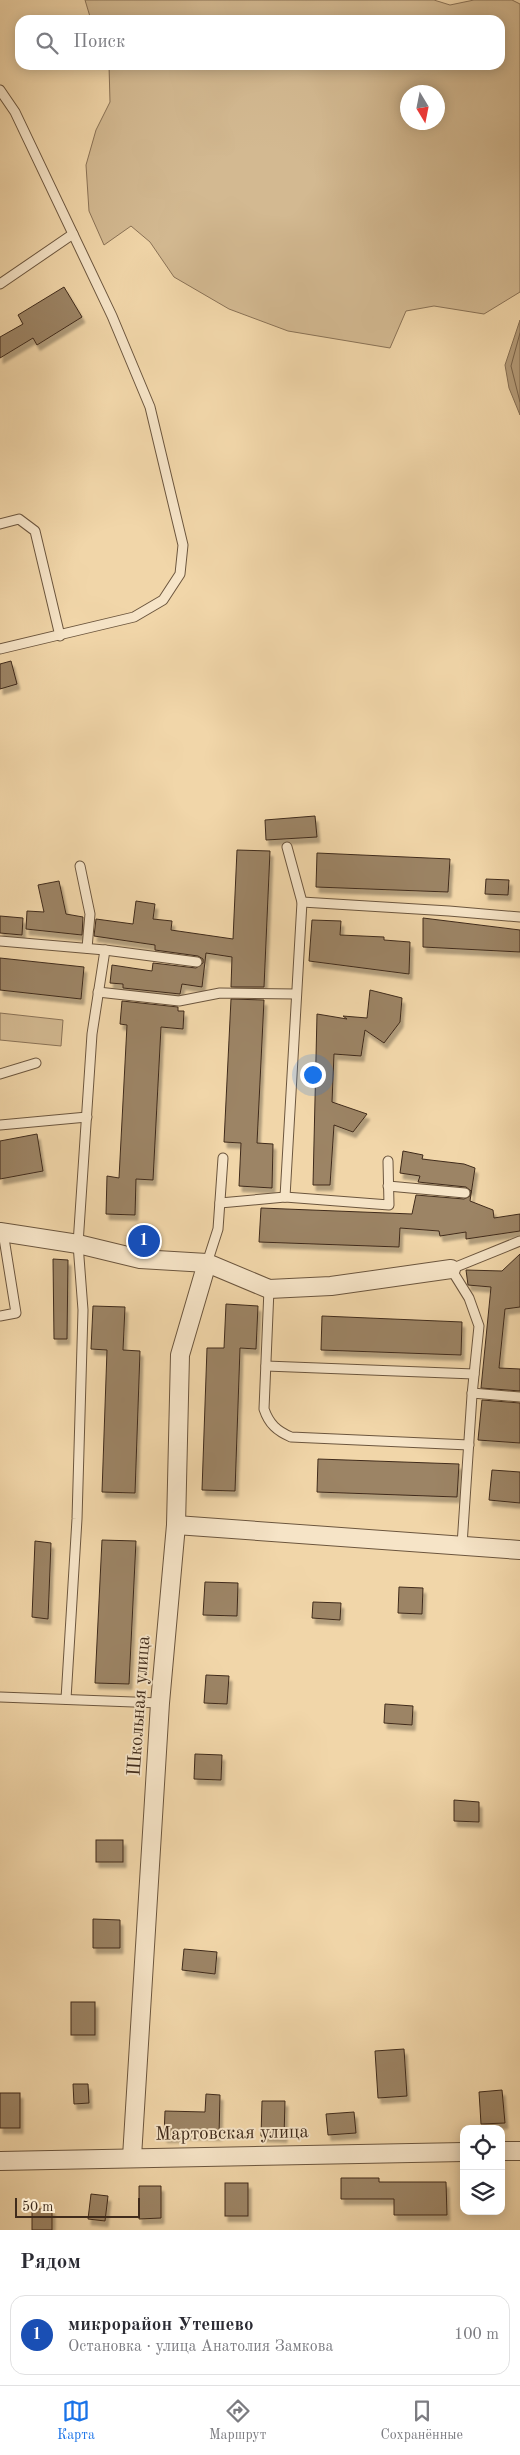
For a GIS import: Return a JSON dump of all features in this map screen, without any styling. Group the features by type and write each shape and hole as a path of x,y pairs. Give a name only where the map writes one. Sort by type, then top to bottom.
{"street":[{"path":"2,1232 78,1244 140,1259 207,1263 269,1288 330,1286 450,1269"},
{"name":"Школьная улица","path":"132,2157 160,1702 176,1525 180,1355 207,1263"},
{"path":"176,1525 520,1550"},
{"path":"505,2151 520,2151"},
{"name":"Мартовская улица","path":"0,2161 460,2152"}],"lane":[{"path":"0,90 15,112 112,316 150,407 183,545 180,574 163,600 134,617 0,649"},
{"path":"0,284 73,234"},
{"path":"0,524 19,519 35,531 60,636"},
{"path":"285,1197 302,902 287,847"},
{"path":"80,866 90,914 87,948"},
{"path":"302,902 450,911 520,918"},
{"path":"0,941 87,948 197,962"},
{"path":"66,1699 77,1519 83,1320 78,1244 92,1034 105,950"},
{"path":"98,992 179,1001 220,993 296,994"},
{"path":"0,1074 36,1062"},
{"path":"0,1125 87,1117"},
{"path":"207,1263 218,1229 223,1158"},
{"path":"220,1203 285,1197 389,1205 388,1161"},
{"path":"388,1186 465,1193"},
{"path":"0,1316 16,1313 2,1232"},
{"path":"462,1545 472,1393 479,1326 469,1298 450,1269 520,1241"},
{"path":"269,1288 264,1409 267,1421 279,1432 291,1438 469,1445"},
{"path":"266,1366 474,1374"},
{"path":"472,1393 520,1397"},
{"path":"0,1697 160,1702"}],"shaded area":[{"path":"85,0 434,0 450,5 474,0 512,0 520,4 520,292 484,314 434,306 406,311 390,348 288,331 229,309 174,277 150,242 131,226 104,245 89,211 86,165 96,130 110,102 109,70 505,70 505,15 90,15"},
{"path":"0,1013 63,1020 61,1046 0,1040"}],"water":[{"path":"520,320 520,415 509,388 505,365"}],"building":[{"path":"64,287 82,317 37,345 33,338 0,358 0,337 23,324 18,315"},
{"path":"11,661 17,684 0,689 0,664"},
{"path":"315,816 317,837 266,840 265,820"},
{"path":"237,850 270,851 264,987 231,987 232,957 206,953 202,987 182,984 180,994 123,988 123,984 110,983 112,965 152,971 153,963 196,968 203,963 203,959 198,956 155,950 155,945 94,936 96,919 133,924 136,901 155,904 153,919 172,921 171,930 233,939"},
{"path":"317,853 450,859 448,892 316,887"},
{"path":"486,879 509,880 508,895 485,894"},
{"path":"59,881 66,914 83,917 82,935 26,929 27,911 44,912 38,885"},
{"path":"0,916 23,918 22,935 0,933"},
{"path":"423,918 520,930 520,952 423,947"},
{"path":"312,920 341,921 340,935 384,937 384,940 410,942 409,974 309,961"},
{"path":"0,958 84,967 81,999 0,990"},
{"path":"370,990 402,998 400,1022 384,1043 365,1030 361,1056 334,1054 332,1102 367,1114 353,1132 334,1125 330,1185 313,1185 317,1014 347,1019 343,1016 367,1018"},
{"path":"231,999 264,1000 257,1143 273,1144 272,1188 239,1186 241,1143 224,1142"},
{"path":"122,1001 178,1007 178,1011 184,1011 183,1029 161,1027 153,1180 136,1179 135,1215 106,1214 107,1176 119,1178 127,1025 120,1024"},
{"path":"37,1134 43,1171 0,1179 0,1141"},
{"path":"403,1151 423,1155 422,1159 464,1164 475,1168 470,1201 493,1210 494,1218 520,1214 520,1231 466,1239 466,1232 440,1236 439,1231 400,1228 399,1247 259,1242 261,1208 412,1214 416,1195 464,1199 470,1196 471,1191 466,1187 418,1182 420,1176 400,1173"},
{"path":"520,1254 520,1307 505,1309 499,1368 520,1369 520,1391 481,1388 491,1287 468,1285 466,1270 502,1271"},
{"path":"53,1259 68,1260 67,1339 54,1339"},
{"path":"226,1304 258,1306 256,1349 240,1348 235,1491 202,1490 207,1348 224,1348"},
{"path":"93,1306 125,1307 123,1350 140,1351 135,1493 102,1492 107,1350 91,1349"},
{"path":"322,1316 462,1322 461,1355 321,1350"},
{"path":"482,1400 520,1403 520,1443 478,1440"},
{"path":"318,1459 459,1464 457,1497 317,1492"},
{"path":"492,1470 520,1472 520,1503 489,1500"},
{"path":"102,1540 136,1541 129,1684 95,1683"},
{"path":"35,1541 51,1543 48,1619 32,1617"},
{"path":"205,1582 238,1583 237,1616 203,1615"},
{"path":"399,1587 423,1588 422,1614 398,1613"},
{"path":"313,1602 341,1603 340,1620 312,1618"},
{"path":"206,1675 229,1676 227,1704 204,1703"},
{"path":"385,1704 413,1706 412,1725 384,1723"},
{"path":"195,1754 222,1755 221,1780 194,1779"},
{"path":"454,1800 479,1802 479,1822 454,1821"},
{"path":"96,1840 123,1840 123,1862 96,1862"},
{"path":"93,1919 120,1920 120,1948 93,1948"},
{"path":"184,1949 217,1952 215,1974 182,1970"},
{"path":"71,2002 95,2002 95,2035 71,2035"},
{"path":"404,2049 407,2096 378,2098 375,2051"},
{"path":"73,2084 88,2084 89,2103 74,2104"},
{"path":"502,2090 505,2123 481,2124 479,2092"},
{"path":"0,2093 20,2093 20,2128 0,2128"},
{"path":"206,2094 220,2095 219,2135 180,2134 179,2137 164,2137 165,2111 205,2112"},
{"path":"262,2101 285,2101 284,2137 261,2136"},
{"path":"354,2112 356,2133 328,2135 326,2114"},
{"path":"341,2178 379,2178 379,2182 446,2182 447,2215 394,2215 394,2199 341,2199"},
{"path":"225,2183 248,2183 248,2216 225,2216"},
{"path":"139,2186 161,2186 161,2218 139,2219"},
{"path":"91,2194 108,2196 105,2221 88,2219"},
{"path":"32,2209 52,2209 52,2230 32,2230"}],"place":[{"name":"микрорайон Утешево","path":"144,1241"}]}
